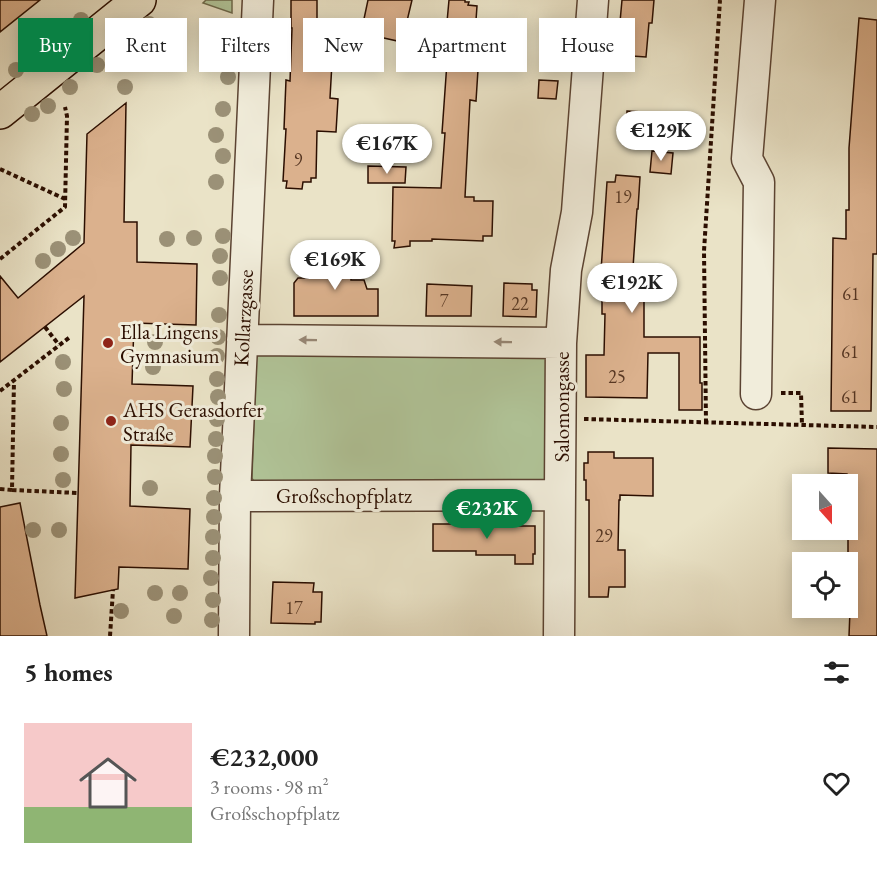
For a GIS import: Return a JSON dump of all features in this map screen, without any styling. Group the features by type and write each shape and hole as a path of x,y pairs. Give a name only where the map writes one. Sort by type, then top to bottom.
{"main road":[{"path":"0,112 139,0"}],"street":[{"name":"Kollarzgasse","path":"234,636 235,496 258,0"},
{"name":"Salomongasse","path":"559,636 561,343 566,270 577,213 593,0"},
{"path":"756,394 759,182 747,159 760,0"},
{"path":"242,340 561,343"},
{"name":"Großschopfplatz","path":"235,496 560,495"}],"path":[{"path":"706,423 704,251 720,0"},
{"path":"0,258 65,207 68,116 65,107"},
{"path":"0,169 65,199"},
{"path":"45,327 59,346"},
{"path":"0,391 70,337"},
{"path":"12,489 14,380"},
{"path":"802,397 802,425"},
{"path":"561,418 877,427"},
{"path":"0,489 78,493"},
{"path":"110,636 113,590"}],"green space":[{"path":"206,0 232,0 232,13 203,3"},
{"path":"260,349 553,355 549,489 257,487 252,478 256,356"}],"building":[{"path":"0,0 40,0 0,32"},
{"path":"291,0 317,0 317,18 303,18 303,72 331,72 330,98 338,99 336,132 317,131 316,178 311,178 311,182 303,182 302,189 286,188 287,181 283,181 286,80 290,81 291,72"},
{"path":"368,0 412,0 408,18 396,18 396,41 384,38 384,18 364,18"},
{"path":"449,0 465,0 469,2 468,5 477,6 476,18 447,18"},
{"path":"622,0 654,0 646,57 635,56 635,18 620,18"},
{"path":"859,18 877,20 877,254 873,254 871,411 831,411 833,238 846,239 846,210 849,210 849,148"},
{"path":"446,72 478,72 476,101 470,100 465,197 474,197 474,201 493,201 492,236 483,236 483,241 432,239 432,241 410,241 410,246 394,248 395,241 392,241 393,187 441,188 445,133 442,133"},
{"path":"539,80 558,81 556,99 538,98"},
{"name":"Ella Lingens Gymnasium","path":"126,103 124,222 137,222 137,262 197,264 196,325 134,323 132,384 193,386 190,447 131,445 130,506 190,509 188,569 119,567 118,589 75,598 84,296 0,362 0,276 18,298 84,243 87,134"},
{"path":"627,111 657,113 656,122 662,123 661,147 641,145 642,140 626,139"},
{"path":"652,151 673,153 671,174 650,172"},
{"path":"368,166 406,167 405,183 368,183"},
{"path":"616,175 640,177 632,282 642,282 644,337 700,337 702,410 679,410 679,353 648,353 647,398 586,397 586,355 604,355 605,314 602,314 602,286 600,286 607,182 615,182"},
{"path":"351,246 351,280 364,280 367,289 378,289 378,316 294,316 294,283 298,278 309,278 309,271 327,270 328,255"},
{"path":"504,283 532,284 532,290 537,290 536,317 503,316"},
{"path":"427,284 472,286 471,316 426,316"},
{"path":"828,448 877,449 877,636 849,636 850,618 858,618 858,552 848,552 848,540 858,540 858,474 828,473"},
{"path":"588,452 614,452 614,458 653,458 653,496 620,495 618,550 625,550 625,587 609,587 608,597 589,597 589,500 586,500 586,480 584,480 584,463 588,463"},
{"path":"20,503 47,636 0,636 0,507"},
{"path":"433,524 535,526 533,564 515,564 515,555 476,555 476,551 433,551"},
{"path":"273,582 314,583 313,592 322,592 321,622 315,622 315,624 271,623"}],"place":[{"name":"Ella Lingens Gymnasium","path":"108,343"},
{"name":"AHS Gerasdorfer Straße","path":"111,421"}]}
